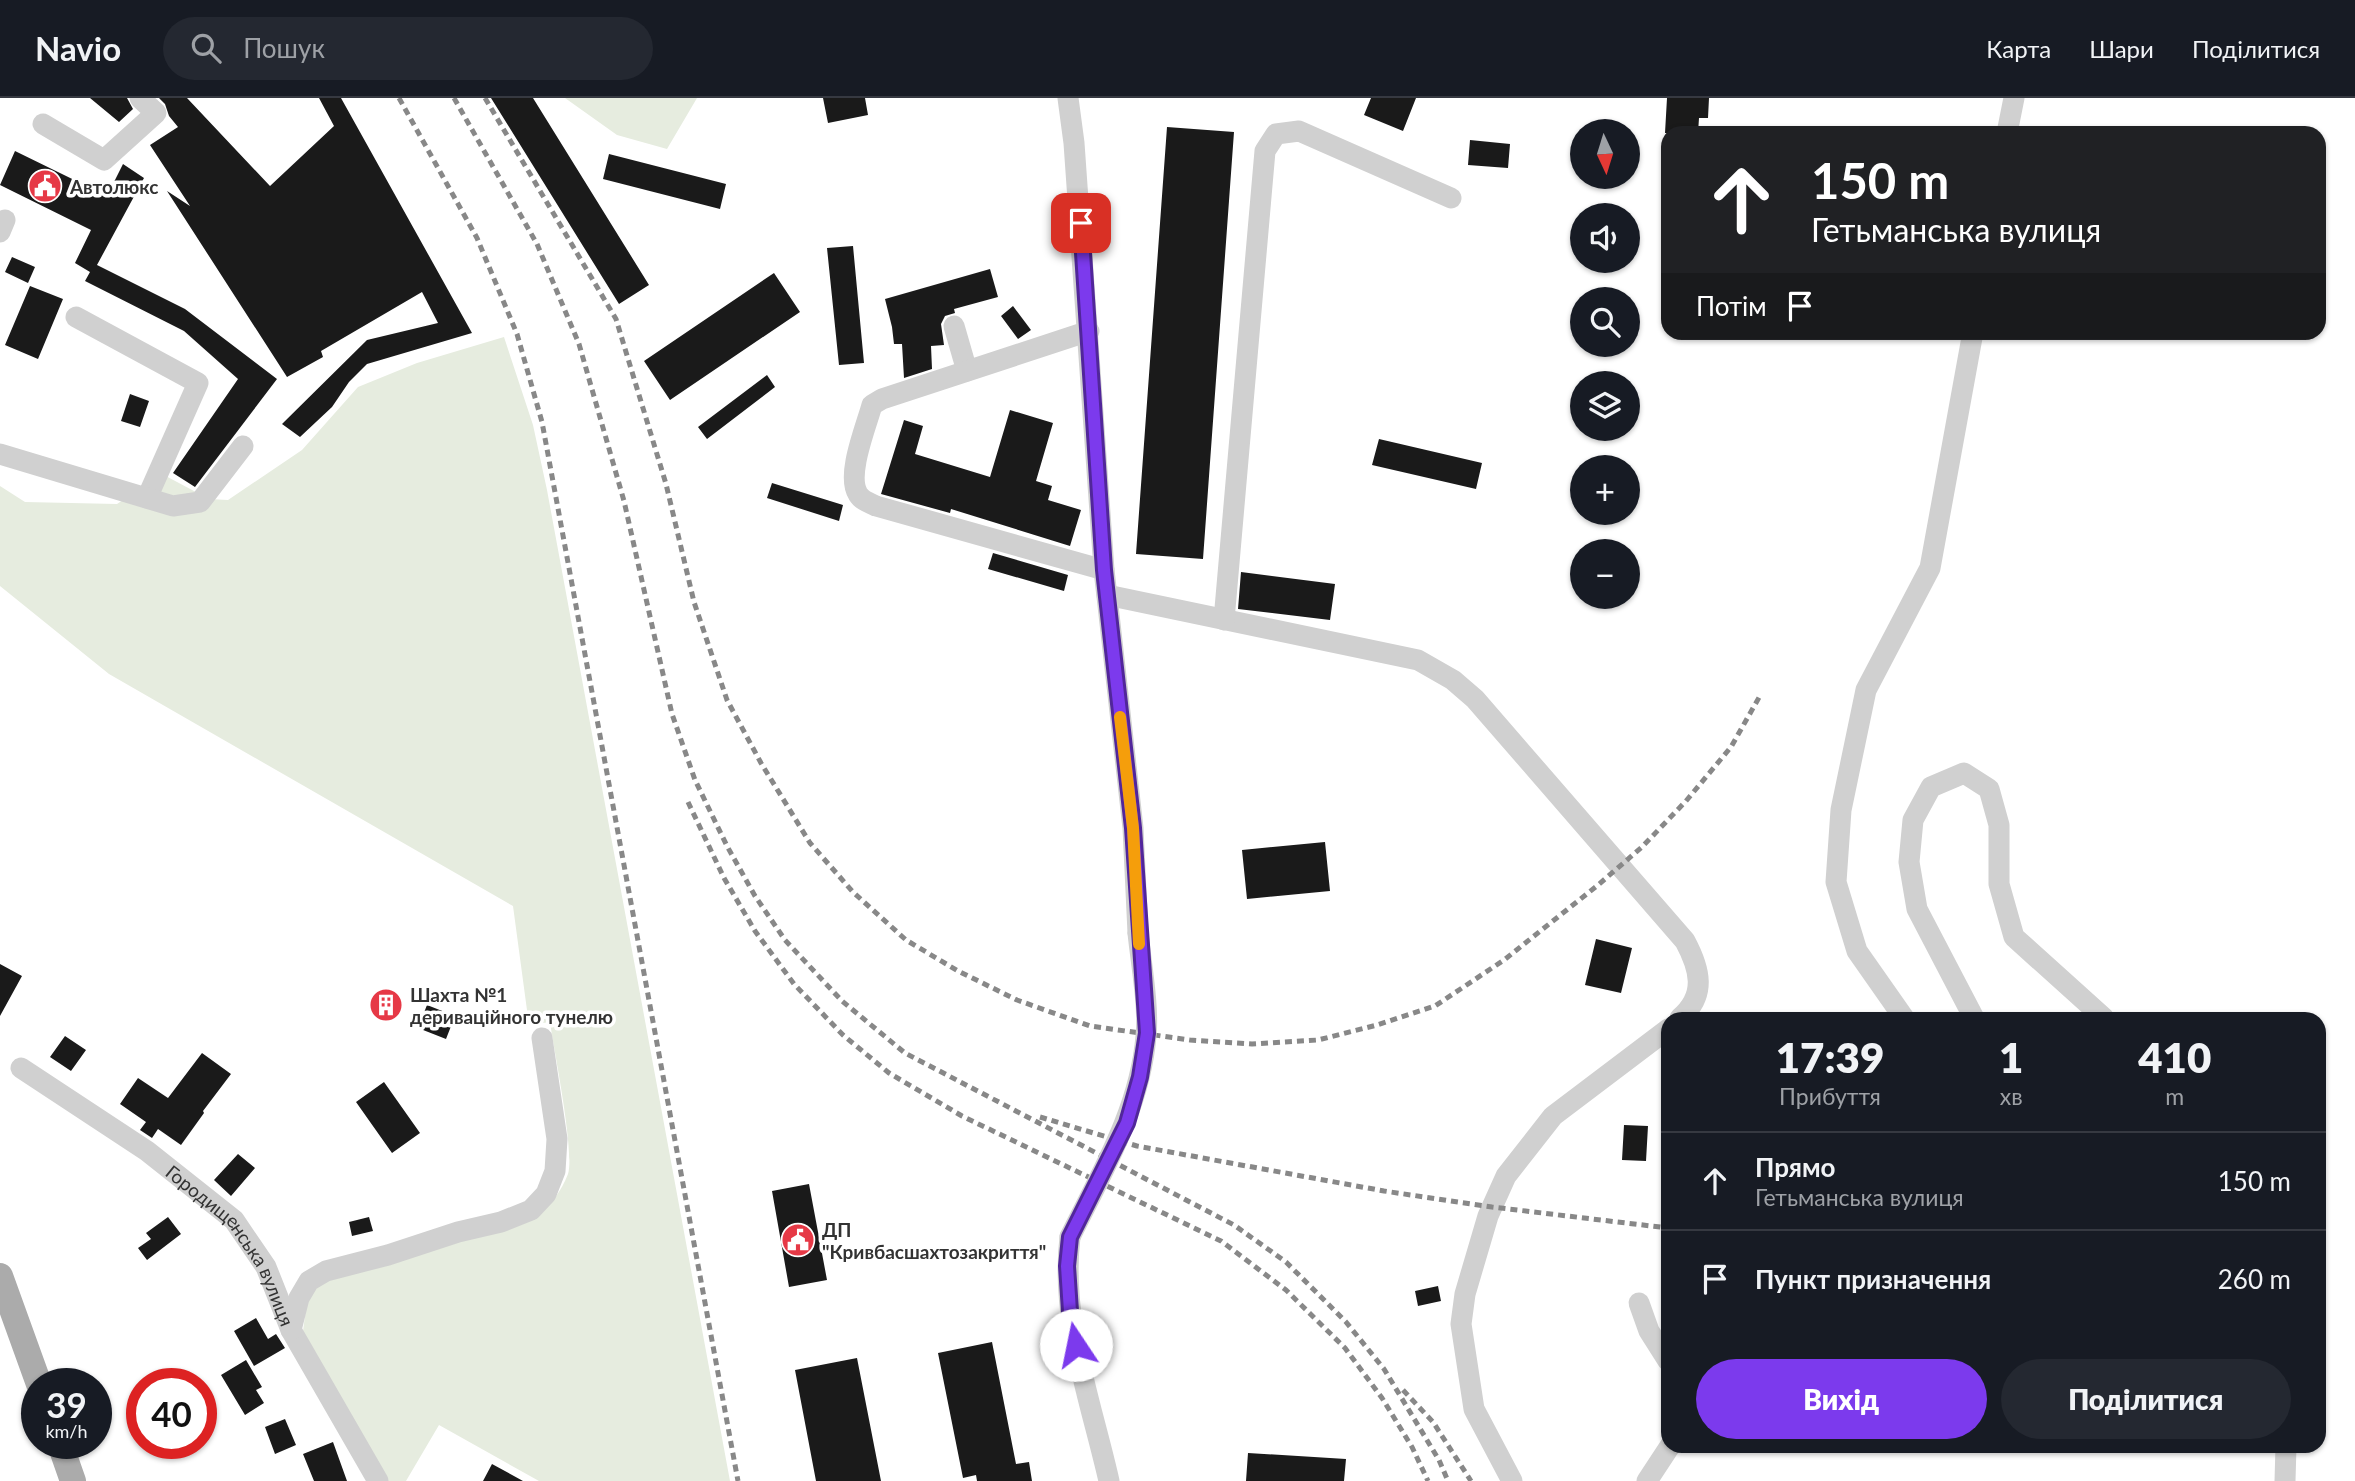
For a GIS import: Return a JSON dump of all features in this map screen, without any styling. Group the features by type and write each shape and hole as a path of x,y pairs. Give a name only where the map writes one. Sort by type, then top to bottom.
{"main road":[{"path":"0,1276 33,1368"},
{"path":"65,1459 73,1481"}],"street":[{"path":"43,124 104,160 156,113 140,98"},
{"path":"1068,98 1089,331 1104,570 1133,828 1147,1033 1140,1077 1127,1123 1070,1237 1067,1266 1070,1311 1109,1481"},
{"path":"2008,126 2014,98"},
{"path":"1224,620 1265,151 1276,134 1299,131 1451,198"},
{"path":"76,317 198,383 147,498"},
{"path":"954,326 967,371"},
{"path":"1089,331 882,399 872,405 853,475 858,494 863,500 877,506 1104,570"},
{"path":"1900,1012 1857,951 1836,882 1841,810 1867,690 1930,568 1972,340"},
{"path":"0,454 173,506 200,502 243,446"},
{"path":"1107,596 1418,660 1453,680 1475,699 1685,941 1696,967 1698,994 1687,1012"},
{"path":"1971,1012 1917,909 1909,862 1913,820 1930,787 1964,772 1989,789 1998,825 2000,884 2014,937 2097,1012"},
{"path":"1511,1481 1474,1409 1461,1324 1465,1294 1488,1216 1506,1176 1553,1116 1661,1033"},
{"path":"291,1330 299,1298 309,1280 326,1271 501,1222 531,1210 546,1194 555,1171 557,1139 542,1038"},
{"name":"Городищенська вулиця","path":"21,1068 147,1151 234,1220 266,1267 291,1330 377,1481"},
{"path":"1639,1303 1649,1331 1661,1350"},
{"path":"1647,1481 1665,1453"},
{"path":"2285,1481 2286,1453"}],"shaded area":[{"path":"565,98 697,98 667,149 617,135"},
{"path":"504,337 533,425 547,490 730,1481 539,1481 439,1425 406,1481 388,1481 303,1331 307,1301 315,1286 328,1277 537,1217 562,1186 568,1174 569,1145 550,1022 529,1025 513,906 109,674 0,586 0,486 25,502 117,504 162,474 209,499 228,500 302,450 358,387 417,363"}],"building":[{"path":"90,98 127,98 133,109 119,122"},
{"path":"159,98 187,98 270,186 334,126 319,98 341,98 472,333 367,364 349,382 332,407 300,437 282,424 367,340 438,323 422,292 321,351 323,357 287,377 167,191 190,206 150,145 178,127"},
{"path":"491,98 533,98 649,285 619,304"},
{"path":"823,98 865,98 868,115 828,123"},
{"path":"1371,98 1416,98 1403,131 1364,115"},
{"path":"1667,98 1709,98 1708,118 1699,118 1698,126 1665,126"},
{"path":"1167,127 1234,132 1203,559 1136,554"},
{"path":"1470,140 1510,144 1508,168 1468,165"},
{"path":"15,151 107,196 123,164 144,178 97,265 185,309 277,379 195,487 173,473 238,379 184,331 85,281 90,272 75,263 91,230 0,185"},
{"path":"609,154 726,184 720,209 603,179"},
{"path":"853,246 864,363 839,365 827,248"},
{"path":"12,257 35,267 28,283 5,272"},
{"path":"990,269 998,297 954,309 955,313 945,316 941,324 944,345 931,346 932,369 904,378 902,344 894,344 885,299"},
{"path":"774,273 800,312 670,400 644,361"},
{"path":"30,286 63,299 38,359 5,345"},
{"path":"1013,306 1031,330 1018,339 1001,316"},
{"path":"767,375 775,387 707,439 698,427"},
{"path":"130,394 149,401 140,427 121,421"},
{"path":"1010,410 1053,423 1036,481 1052,486 1048,500 1081,510 1070,546 951,509 950,513 881,494 904,420 923,426 915,454 990,477"},
{"path":"1379,439 1482,463 1476,489 1372,465"},
{"path":"772,483 843,505 839,521 767,498"},
{"path":"993,553 1068,575 1064,591 988,569"},
{"path":"1241,572 1335,584 1330,620 1238,609"},
{"path":"1325,842 1330,891 1247,899 1242,850"},
{"path":"1596,939 1632,948 1621,993 1585,985"},
{"path":"0,964 22,976 0,1016"},
{"path":"427,1005 455,1016 446,1039 418,1028"},
{"path":"65,1036 86,1050 71,1071 50,1057"},
{"path":"202,1053 231,1074 181,1145 158,1129 152,1138 140,1130 146,1122 120,1104 138,1078 168,1098"},
{"path":"384,1082 420,1133 392,1153 356,1102"},
{"path":"1624,1125 1648,1126 1646,1161 1622,1160"},
{"path":"238,1154 255,1168 231,1196 214,1180"},
{"path":"809,1184 827,1280 789,1287 772,1191"},
{"path":"168,1217 181,1234 147,1260 138,1248 151,1239 146,1233"},
{"path":"369,1217 373,1231 352,1236 349,1222"},
{"path":"1438,1286 1441,1301 1418,1306 1415,1291"},
{"path":"256,1318 268,1339 276,1334 285,1348 254,1366 234,1331"},
{"path":"992,1342 1016,1464 1029,1462 1032,1481 977,1481 976,1475 963,1478 938,1353"},
{"path":"857,1358 881,1481 816,1481 795,1370"},
{"path":"246,1360 262,1387 256,1390 264,1403 245,1415 221,1375"},
{"path":"285,1419 296,1445 275,1454 265,1427"},
{"path":"333,1442 347,1481 314,1481 303,1454"},
{"path":"1248,1453 1346,1459 1344,1481 1246,1481"},
{"path":"492,1464 523,1481 483,1481"}],"railway":[{"path":"399,98 477,238 517,334 542,422 738,1481"},
{"path":"454,98 537,244 579,344 624,501 672,714 695,780 727,846 755,896 785,940 842,1001 905,1053 1234,1225 1286,1262 1346,1322 1384,1369 1439,1460 1448,1481"},
{"path":"485,98 616,319 666,484 694,602 727,700 761,763 810,843 853,892 906,940 958,971 1017,1000 1090,1026 1190,1040 1252,1044 1318,1040 1435,1006 1504,960 1642,847 1686,801 1731,747 1761,694"},
{"path":"688,802 724,878 755,931 794,984 843,1035 889,1073 962,1116 1221,1241 1286,1290 1345,1348 1382,1398 1412,1447 1428,1481"},
{"path":"1040,1117 1137,1146 1384,1191 1661,1227"},
{"path":"1403,1390 1433,1422 1471,1481"}],"slow traffic":[{"path":"1120,717 1133,828 1139,944"}],"place":[{"name":"Автолюкс","path":"45,186"},
{"name":"Шахта №1 дериваційного тунелю","path":"386,1005"},
{"name":"ДП \"Кривбасшахтозакриття\"","path":"798,1240"}],"route":[{"path":"1076,1345 1070,1311 1067,1266 1070,1237 1127,1123 1140,1077 1147,1033 1133,828 1104,570 1081,223"}]}
